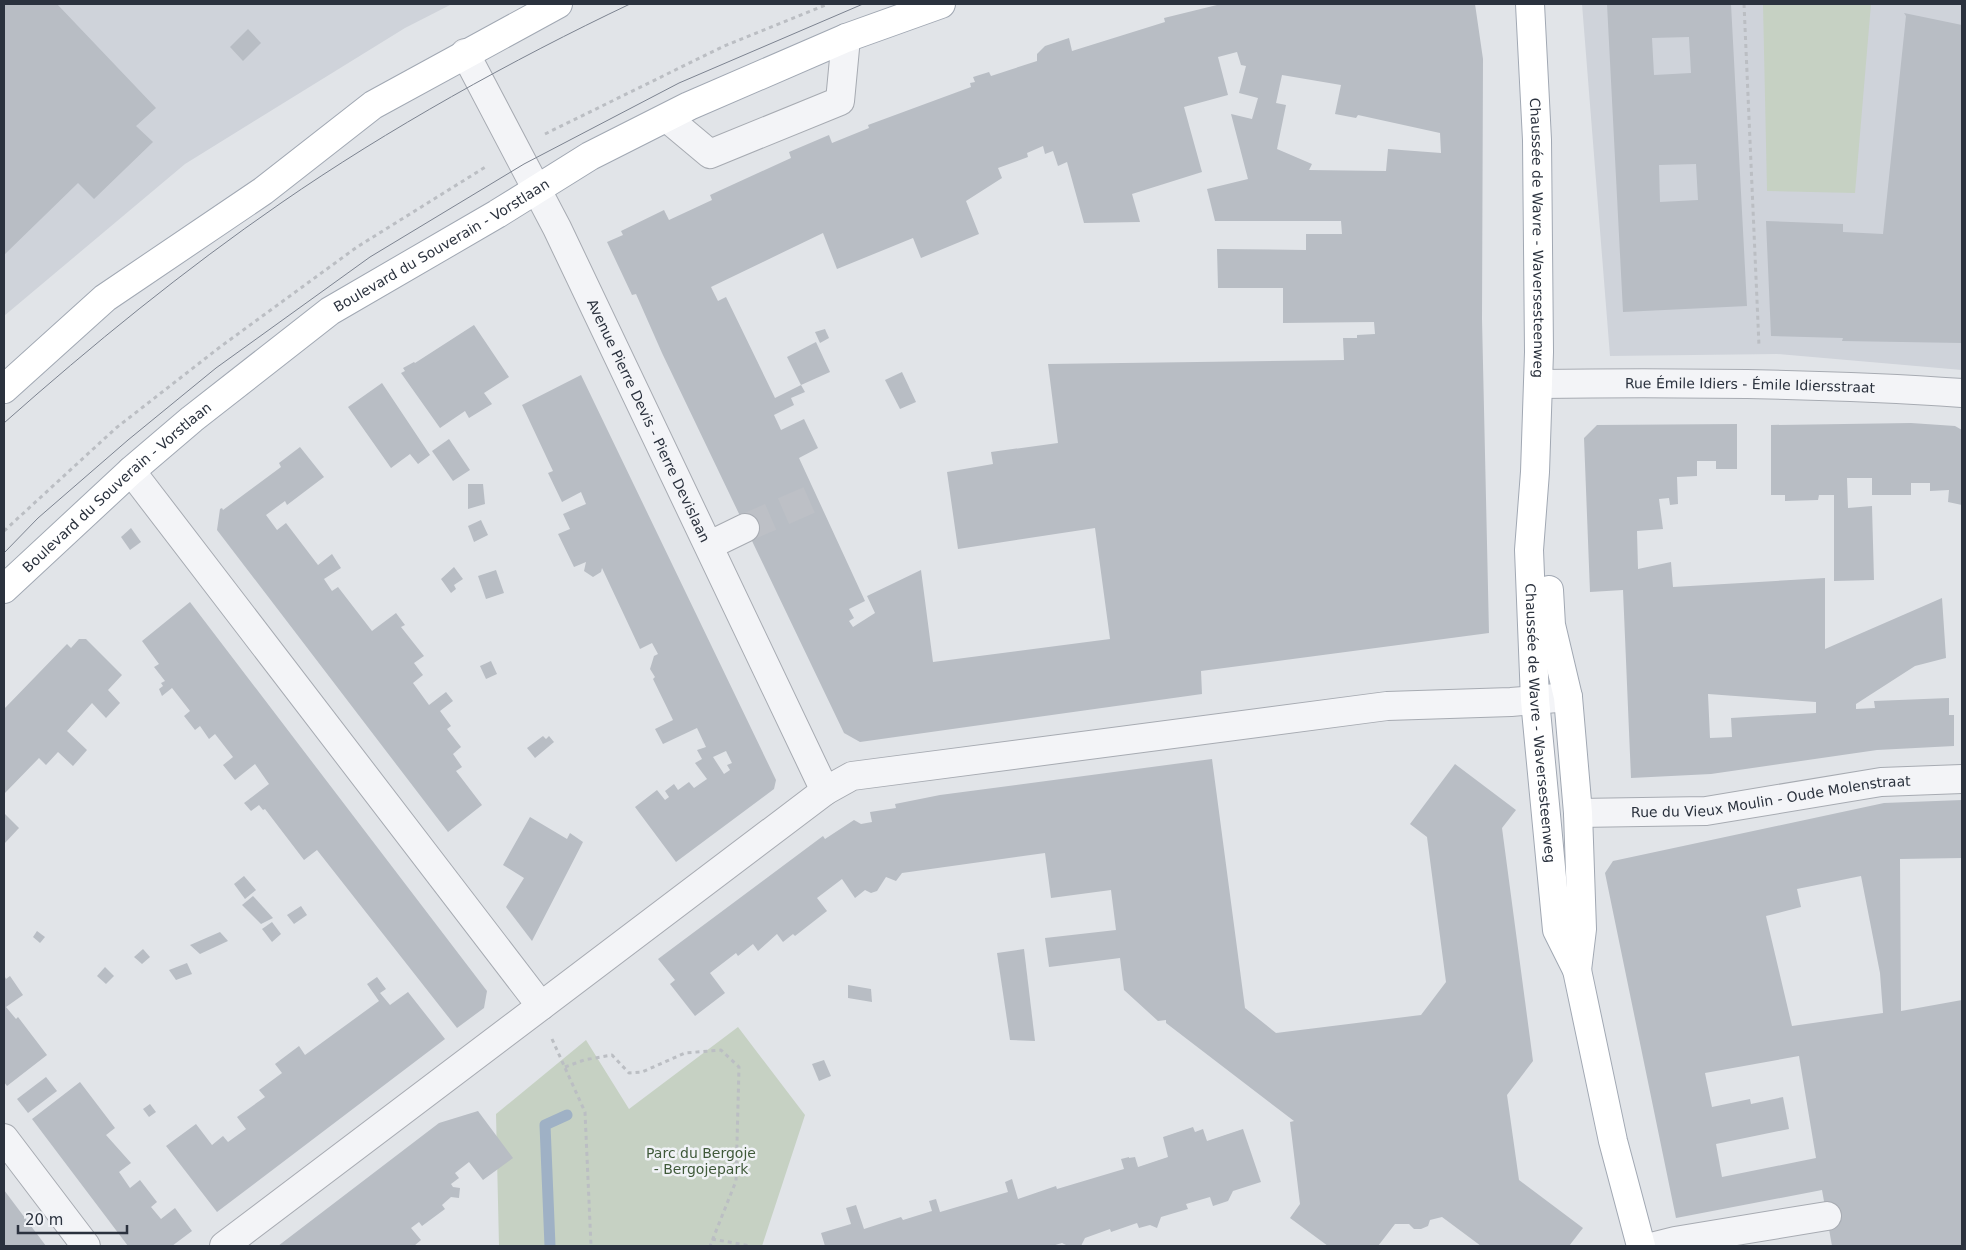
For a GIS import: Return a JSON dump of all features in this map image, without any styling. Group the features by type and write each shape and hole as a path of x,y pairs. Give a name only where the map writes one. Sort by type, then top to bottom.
{"main road":[{"path":"4,389 104,298 263,191 373,105 465,53 558,4"},
{"name":"Boulevard du Souverain - Vorstlaan","path":"4,589 131,471 192,419 330,311 538,189 590,156 667,118 846,38 941,4"},
{"name":"Chaussée de Wavre - Waversesteenweg","path":"1530,4 1537,140 1539,384 1529,550 1535,700 1557,930 1577,970 1613,1141 1641,1246"},
{"name":"Chaussée de Wavre - Waversesteenweg","path":"1535,472 1547,549 1551,625 1568,697 1578,813 1582,929 1577,970"}],"street":[{"path":"667,118 710,154 840,101 846,38"},
{"name":"Avenue Pierre Devis - Pierre Devislaan","path":"465,53 538,189 710,545 825,791"},
{"name":"Rue Émile Idiers - Émile Idiersstraat","path":"1539,384 1751,384 1895,388 1962,393"},
{"path":"131,471 541,1006"},
{"path":"710,545 745,528"},
{"path":"224,1246 825,791 852,776 1387,706 1568,697"},
{"name":"Rue du Vieux Moulin - Oude Molenstraat","path":"1578,813 1706,811 1881,782 1962,779"},
{"path":"4,1138 86,1246"},
{"path":"1655,1246 1827,1216"}],"path":[{"path":"1744,4 1759,346"},
{"path":"551,1037 585,1112 591,1246"},
{"path":"565,1067 584,1060 612,1055 629,1073 642,1072 685,1053 721,1050 739,1066 736,1181 710,1246"},
{"path":"712,1239 751,1246"}],"shaded area":[{"path":"4,4 452,4 405,28 185,164 4,316"},
{"path":"1582,4 1962,4 1962,370 1777,354 1610,356"}],"green space":[{"path":"1763,4 1871,4 1855,193 1767,191"},
{"name":"Parc du Bergoje - Bergojepark","path":"738,1027 805,1115 762,1246 499,1246 496,1114 586,1040 629,1109"}],"building":[{"path":"4,4 57,4 156,108 136,126 153,142 94,199 78,183 4,255"},
{"path":"1221,4 1475,4 1483,59 1482,319 1489,633 1201,671 1202,694 860,742 844,733 662,353 636,294 632,295 607,242 623,235 621,231 664,210 669,220 712,200 710,195 791,158 789,152 829,135 832,143 869,128 868,125 971,87 970,83 975,82 973,77 989,72 991,76 1037,61 1037,54 1045,46 1069,38 1072,51 1165,22 1164,18","holes":["1237,52 1241,65 1246,66 1239,93 1258,98 1252,119 1231,114 1248,179 1207,189 1215,221 1341,221 1342,234 1306,234 1306,250 1217,249 1218,288 1283,288 1283,323 1374,322 1375,334 1357,335 1357,338 1343,338 1344,360 1048,364 1058,443 991,452 993,464 947,472 958,549 1095,528 1110,639 933,662 921,570 867,596 875,613 853,627 849,621 854,618 849,609 865,601 799,458 818,448 804,419 781,430 774,415 794,405 791,398 805,392 801,385 775,398 726,297 718,301 711,287 823,233 837,269 913,238 921,258 979,234 966,201 1002,178 998,168 1028,157 1027,153 1043,146 1045,154 1053,151 1058,166 1067,162 1084,223 1140,222 1132,194 1202,172 1184,107 1228,95 1218,57","1282,75 1341,85 1335,114 1356,118 1358,115 1440,133 1441,153 1388,149 1386,171 1309,170 1312,164 1277,149 1286,105 1276,103"]},
{"path":"1607,4 1731,4 1747,306 1623,312","holes":["1689,37 1691,73 1654,75 1652,38","1696,164 1698,200 1660,202 1659,165"]},
{"path":"1904,13 1962,25 1962,343 1842,341 1843,338 1771,336 1766,221 1843,224 1843,232 1883,234 1906,16"},
{"path":"248,29 261,43 243,61 230,47"},
{"path":"474,325 509,377 484,393 492,404 469,418 465,411 440,428 401,373 405,371 403,368 415,363"},
{"path":"825,329 829,338 820,343 815,332"},
{"path":"816,342 830,372 801,385 787,357"},
{"path":"902,372 916,402 900,409 885,380"},
{"path":"581,375 776,780 774,789 676,862 635,807 657,790 665,800 669,797 665,791 674,784 678,790 689,782 694,788 707,779 695,763 702,759 697,750 706,747 697,728 663,744 655,729 673,720 650,669 654,656 658,654 652,643 640,649 602,568 601,572 593,577 584,571 586,562 574,567 558,534 570,529 563,514 586,504 581,492 562,502 548,473 553,471 522,405","holes":["726,751 732,763 727,765 730,770 724,774 713,757"]},
{"path":"382,383 430,455 418,464 410,454 391,468 348,407"},
{"path":"1911,423 1955,426 1962,430 1962,505 1948,502 1949,490 1930,491 1930,483 1911,483 1911,495 1872,495 1872,478 1847,478 1848,508 1872,506 1874,580 1834,581 1834,495 1819,495 1818,500 1785,501 1785,495 1771,495 1771,425"},
{"path":"1737,424 1737,469 1716,469 1716,461 1697,461 1697,476 1677,477 1678,504 1670,505 1669,498 1659,499 1663,529 1637,531 1638,569 1671,562 1673,587 1825,578 1825,649 1942,598 1946,658 1915,666 1856,704 1856,709 1875,708 1874,701 1949,698 1949,715 1954,715 1954,746 1877,750 1711,774 1631,778 1623,590 1590,592 1584,438 1597,425","holes":["1708,694 1816,702 1816,713 1731,718 1732,737 1710,738"]},
{"path":"449,439 470,470 453,481 432,451"},
{"path":"300,447 324,477 287,505 285,501 266,515 277,530 286,523 318,565 332,554 341,568 324,579 332,591 338,587 372,631 396,613 405,625 401,627 424,656 414,663 423,675 413,683 429,705 446,692 453,701 440,711 451,726 447,729 461,747 453,754 462,767 456,771 482,805 448,832 217,530 220,509 222,508 223,510 281,467 279,463"},
{"path":"468,484 483,484 485,504 468,509"},
{"path":"481,520 488,535 474,542 468,526"},
{"path":"131,528 141,542 130,550 121,537"},
{"path":"454,567 463,579 454,585 456,589 451,593 441,579"},
{"path":"496,570 504,593 486,599 478,576"},
{"path":"190,602 487,991 484,1008 457,1028 317,850 304,860 265,809 263,810 259,805 251,811 244,803 269,784 255,764 235,780 223,765 233,757 215,734 209,739 200,726 195,730 184,716 190,711 172,688 162,696 159,689 163,686 161,683 165,681 154,667 159,664 142,641"},
{"path":"79,639 86,639 122,675 108,690 120,703 106,718 92,703 67,731 87,750 73,766 58,752 46,765 39,758 4,794 4,709 67,644 71,648"},
{"path":"491,661 497,674 486,679 480,666"},
{"path":"543,736 546,739 549,736 554,742 535,758 527,748"},
{"path":"1212,759 1245,1008 1276,1033 1421,1015 1446,982 1427,837 1410,824 1455,764 1516,810 1502,828 1533,1061 1507,1095 1519,1180 1583,1228 1569,1246 1481,1246 1442,1217 1430,1220 1428,1226 1421,1229 1414,1229 1409,1224 1395,1224 1378,1246 1328,1246 1290,1218 1300,1204 1290,1122 1294,1121 1166,1023 1166,1020 1158,1021 1124,990 1120,958 1049,967 1045,938 1116,930 1111,890 1051,898 1045,853 902,873 896,881 886,877 877,891 871,893 865,890 855,898 842,879 817,898 827,911 795,936 793,934 783,942 777,934 758,951 753,944 738,956 736,953 710,973 725,993 695,1016 670,984 675,980 658,959 823,836 825,839 854,820 861,824 872,822 870,812 896,808 895,804 940,795"},
{"path":"1962,800 1962,858 1900,859 1901,1011 1962,1000 1962,1246 1832,1246 1822,1190 1676,1218 1605,873 1613,861 1884,803","holes":["1861,876 1880,973 1883,1013 1792,1026 1766,916 1801,907 1797,889","1799,1056 1816,1158 1722,1177 1716,1144 1789,1129 1783,1097 1751,1104 1750,1099 1712,1107 1705,1073"]},
{"path":"4,813 19,828 4,844"},
{"path":"530,817 567,839 570,833 583,842 532,941 506,907 524,878 503,865"},
{"path":"244,876 256,890 245,899 234,884"},
{"path":"253,896 273,918 261,924 242,905"},
{"path":"301,906 307,915 294,924 287,915"},
{"path":"272,922 281,934 272,942 262,929"},
{"path":"37,931 45,937 40,943 33,937"},
{"path":"220,932 228,941 200,954 190,945"},
{"path":"143,949 150,957 142,964 134,957"},
{"path":"1024,949 1035,1041 1010,1040 997,953"},
{"path":"187,963 192,974 176,980 169,970"},
{"path":"105,967 114,976 106,984 97,976"},
{"path":"4,975 6,979 10,976 23,995 6,1007 16,1019 18,1017 47,1055 7,1086 4,1082"},
{"path":"377,977 386,989 380,993 390,1005 408,992 445,1039 217,1212 166,1146 196,1124 212,1145 223,1136 228,1142 246,1129 237,1117 265,1097 259,1090 282,1073 275,1064 299,1046 305,1055 379,1001 367,984"},
{"path":"848,985 871,989 872,1002 848,998"},
{"path":"824,1060 831,1076 819,1081 812,1064"},
{"path":"46,1077 57,1091 28,1113 17,1099"},
{"path":"80,1082 115,1128 106,1135 131,1163 119,1172 130,1188 140,1180 157,1202 151,1207 161,1219 175,1208 192,1231 172,1246 128,1246 32,1119"},
{"path":"150,1104 156,1112 149,1117 143,1109"},
{"path":"478,1111 513,1158 483,1180 469,1162 455,1173 459,1178 451,1184 453,1187 460,1188 459,1198 451,1197 442,1205 445,1209 422,1226 419,1222 411,1228 421,1240 414,1246 278,1246 439,1123"},
{"path":"1193,1127 1195,1132 1203,1129 1207,1141 1243,1129 1261,1182 1233,1191 1228,1201 1213,1206 1210,1197 1186,1204 1188,1209 1161,1217 1157,1228 1150,1225 1139,1228 1137,1223 1111,1232 1110,1229 1085,1238 1081,1246 1068,1246 1062,1243 1052,1246 825,1246 821,1233 851,1224 846,1208 856,1205 864,1229 901,1217 903,1220 932,1211 929,1201 936,1199 940,1212 1008,1192 1005,1182 1012,1179 1018,1199 1056,1186 1057,1189 1124,1169 1121,1159 1135,1157 1138,1167 1168,1157 1163,1137"},
{"path":"4,1190 46,1246 4,1246"}],"waterway":[{"path":"550,1246 545,1125 567,1115"}],"tunnel":[{"path":"745,528 816,497"}],"tram line":[{"path":"4,423 71,365 174,281 281,203 407,122 541,48 630,4"},
{"path":"4,553 38,518 128,440 216,368 370,257 524,164 679,83 863,4"}]}
